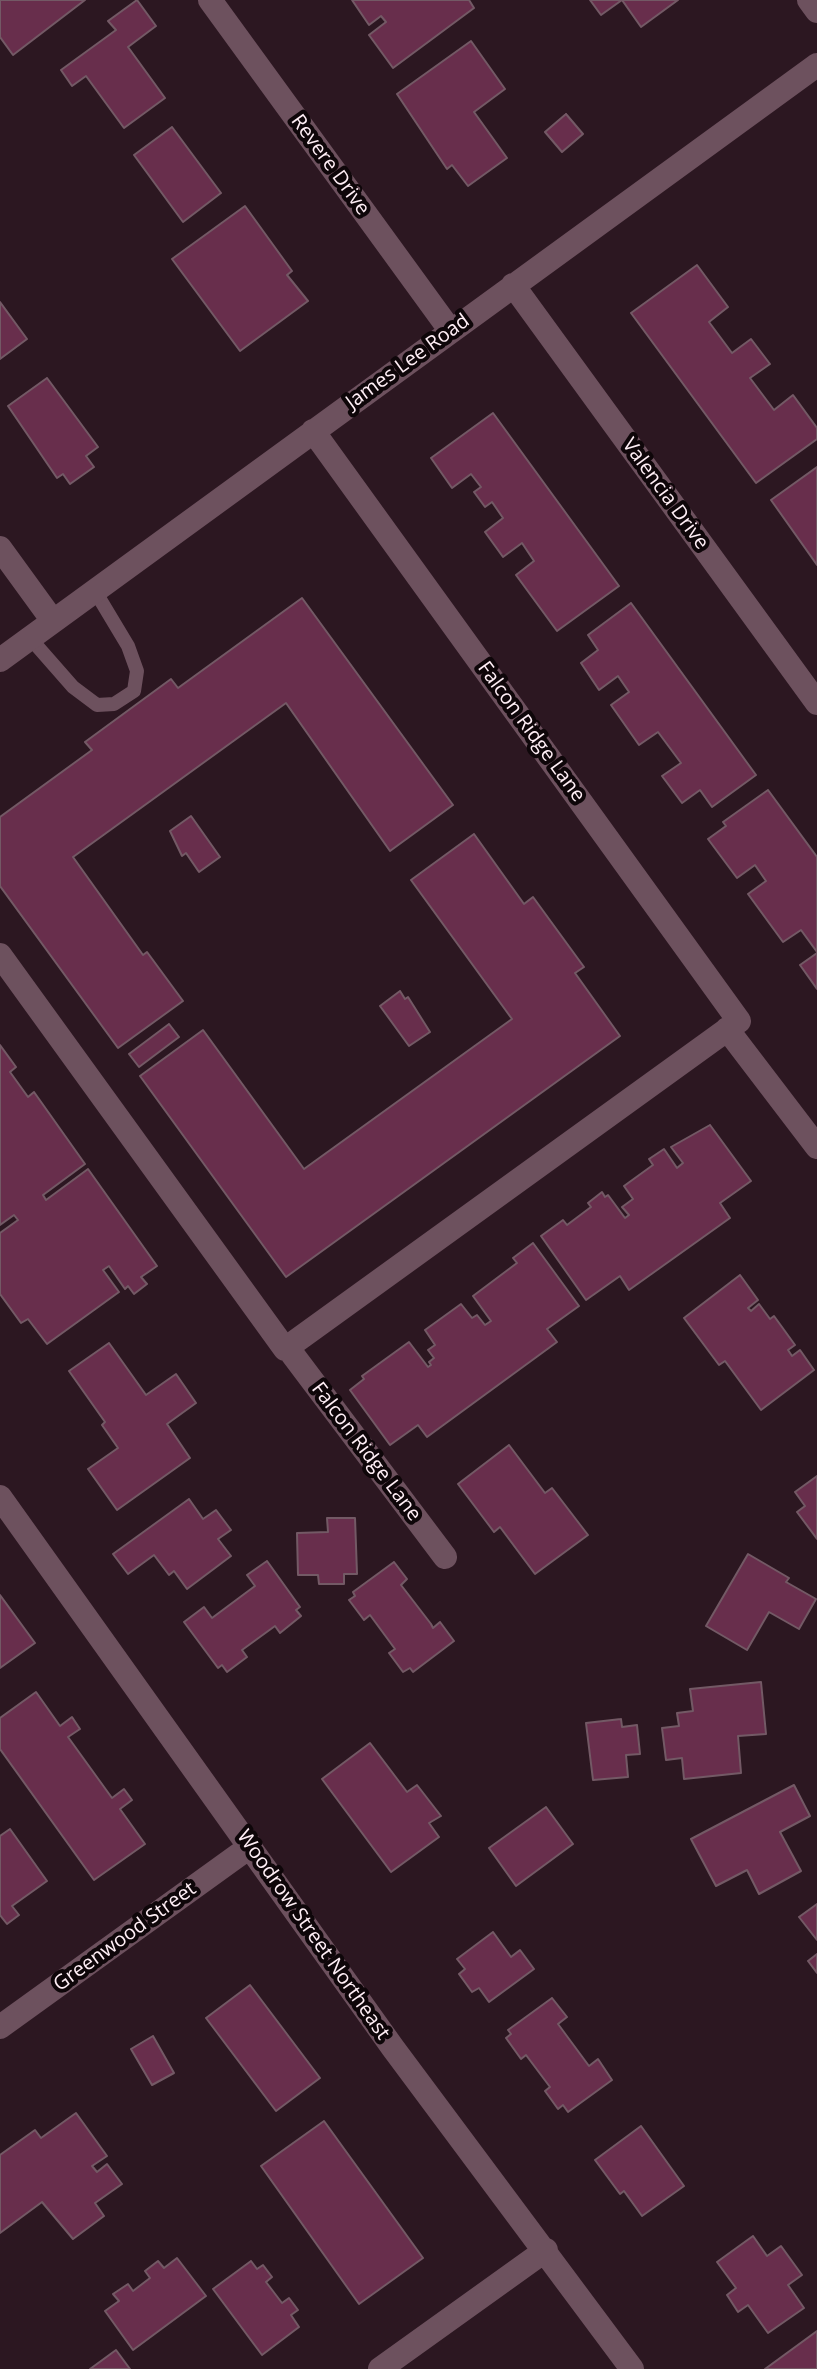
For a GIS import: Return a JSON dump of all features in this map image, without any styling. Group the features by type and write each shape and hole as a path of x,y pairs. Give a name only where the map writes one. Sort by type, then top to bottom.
{"street":[{"name":"Revere Drive","path":"210,0 450,330"},
{"path":"809,0 817,11"},
{"name":"James Lee Road","path":"0,660 817,65"},
{"name":"Valencia Drive","path":"513,285 817,703"},
{"name":"Falcon Ridge Lane","path":"313,431 739,1021 727,1029"},
{"path":"0,548 53,621"},
{"name":"Falcon Ridge Lane","path":"0,955 285,1349 287,1347 445,1557"},
{"path":"287,1347 727,1029 817,1147"},
{"name":"Woodrow Street Northeast","path":"0,1497 393,2048 632,2369"},
{"name":"Greenwood Street","path":"0,2027 251,1846"},
{"path":"380,2369 546,2250"}],"lane":[{"path":"30,638 73,687 97,705 114,704 134,691 137,671 128,646 95,591"}],"building":[{"path":"0,0 85,0 13,55 0,37"},
{"path":"137,0 156,26 128,47 165,98 124,128 86,76 72,86 61,70 116,30 108,21"},
{"path":"352,0 469,0 474,8 393,68 369,35 386,22 381,16 369,25"},
{"path":"590,0 622,0 601,15"},
{"path":"622,0 678,0 641,27"},
{"path":"471,41 505,89 474,112 507,158 468,186 452,165 447,169 397,94"},
{"path":"566,114 583,134 562,152 545,132"},
{"path":"172,127 221,193 183,222 134,155"},
{"path":"245,206 292,271 287,275 308,301 240,351 172,259"},
{"path":"697,265 728,307 709,322 732,353 751,339 770,364 750,378 774,410 793,395 817,428 817,439 756,483 631,313"},
{"path":"0,302 27,339 0,359"},
{"path":"47,378 98,447 86,456 94,467 70,484 63,474 57,478 8,406"},
{"path":"493,413 619,586 557,631 516,575 534,561 522,543 503,557 485,532 503,518 492,502 485,507 474,492 481,487 471,474 452,488 431,458"},
{"path":"817,467 817,565 771,500"},
{"path":"302,598 453,805 390,851 286,703 73,857 143,955 147,952 183,1001 118,1048 0,886 0,817 92,750 85,742 171,679 178,688"},
{"path":"631,603 756,775 712,807 700,790 682,803 662,776 681,763 658,732 639,745 611,705 629,692 618,676 599,690 581,663 598,650 588,635"},
{"path":"768,790 817,857 817,952 801,930 783,942 748,894 766,881 755,865 737,878 708,839 726,826 723,822"},
{"path":"191,816 220,857 199,872 186,853 182,856 170,831"},
{"path":"474,834 524,904 533,897 584,967 575,973 620,1036 286,1277 140,1076 203,1030 304,1169 512,1019 411,880"},
{"path":"817,953 817,989 800,965"},
{"path":"400,991 405,999 408,997 430,1032 409,1046 380,1006"},
{"path":"169,1024 179,1037 139,1067 129,1054"},
{"path":"0,1045 16,1067 10,1072 28,1097 34,1092 85,1164 43,1195 46,1200 88,1169 157,1266 141,1277 147,1284 134,1294 128,1286 125,1289 109,1266 103,1270 119,1292 47,1344 28,1319 21,1323 0,1294 0,1233 18,1220 14,1215 0,1225"},
{"path":"710,1125 751,1181 720,1203 730,1218 629,1290 620,1276 586,1300 541,1236 563,1220 567,1225 591,1207 588,1203 602,1192 605,1197 608,1195 625,1218 629,1215 622,1207 633,1199 624,1186 653,1165 649,1159 664,1149 677,1168 683,1163 671,1147"},
{"path":"533,1243 579,1306 547,1329 557,1342 427,1437 418,1425 390,1445 350,1390 364,1379 362,1376 409,1342 428,1367 431,1365 429,1362 434,1358 428,1350 435,1345 425,1330 461,1304 472,1318 477,1315 485,1325 491,1321 473,1296 517,1263 513,1258"},
{"path":"740,1275 758,1300 748,1308 751,1311 759,1304 770,1319 774,1316 795,1345 788,1350 792,1356 800,1350 814,1370 761,1410 725,1361 719,1365 684,1318"},
{"path":"109,1343 146,1395 176,1374 196,1403 167,1424 190,1458 117,1510 88,1469 118,1448 102,1425 105,1422 69,1371"},
{"path":"509,1445 545,1493 552,1488 588,1535 535,1574 500,1527 494,1532 458,1484"},
{"path":"817,1476 817,1539 797,1512 805,1506 795,1492"},
{"path":"189,1499 203,1519 216,1510 231,1530 218,1539 231,1556 187,1589 174,1571 169,1575 154,1555 128,1574 113,1554"},
{"path":"327,1518 355,1518 357,1574 344,1574 344,1584 319,1584 318,1575 298,1575 297,1533 328,1532"},
{"path":"748,1554 789,1578 786,1582 816,1599 799,1629 769,1612 747,1650 706,1626"},
{"path":"267,1561 300,1607 296,1610 301,1616 280,1633 275,1626 242,1650 247,1657 227,1672 222,1665 218,1668 184,1622 204,1607 212,1618 255,1586 247,1575"},
{"path":"394,1562 407,1579 401,1585 433,1628 440,1622 454,1641 413,1672 410,1668 403,1672 389,1653 395,1649 370,1615 364,1620 349,1600 355,1596 353,1592"},
{"path":"0,1595 35,1643 0,1668"},
{"path":"761,1682 766,1734 738,1736 741,1773 684,1779 682,1758 666,1760 662,1728 679,1726 677,1713 693,1711 690,1689"},
{"path":"36,1692 60,1726 72,1717 80,1729 68,1737 112,1798 124,1789 132,1800 120,1809 145,1844 94,1880 0,1749 0,1718"},
{"path":"621,1719 622,1727 637,1725 640,1754 626,1755 628,1777 593,1780 586,1723"},
{"path":"370,1743 407,1792 417,1785 441,1816 429,1823 439,1837 391,1872 322,1779"},
{"path":"794,1785 810,1816 780,1832 801,1871 759,1894 747,1870 716,1886 691,1839"},
{"path":"546,1807 573,1844 516,1886 489,1848"},
{"path":"10,1829 47,1881 12,1906 19,1915 7,1924 0,1915 0,1836"},
{"path":"817,1904 817,1940 799,1917"},
{"path":"493,1932 511,1957 520,1950 534,1969 489,2002 479,1988 472,1992 459,1974 465,1969 457,1959"},
{"path":"817,1954 817,1973 808,1961"},
{"path":"250,1985 320,2078 276,2111 206,2018"},
{"path":"552,1998 567,2017 558,2024 589,2066 598,2059 612,2080 568,2112 563,2105 558,2109 545,2091 550,2087 526,2055 521,2059 506,2038 511,2034 508,2030"},
{"path":"153,2036 174,2073 152,2085 131,2049"},
{"path":"76,2113 107,2156 92,2166 97,2172 107,2164 122,2184 95,2203 104,2216 73,2239 42,2202 0,2233 0,2155 35,2130 41,2138"},
{"path":"324,2121 423,2258 359,2304 261,2166"},
{"path":"641,2126 684,2186 642,2216 624,2191 620,2194 595,2160"},
{"path":"753,2236 767,2256 781,2246 802,2275 788,2285 804,2308 768,2333 748,2305 738,2312 727,2295 736,2288 717,2262"},
{"path":"177,2258 206,2296 133,2350 105,2311 119,2301 113,2294 128,2284 133,2291 150,2278 145,2271 158,2261 164,2268"},
{"path":"251,2261 257,2269 263,2265 272,2277 266,2282 282,2303 289,2298 298,2310 291,2315 299,2327 262,2355 213,2289"},
{"path":"817,2331 817,2369 765,2369"},
{"path":"116,2350 130,2369 90,2369"}]}
